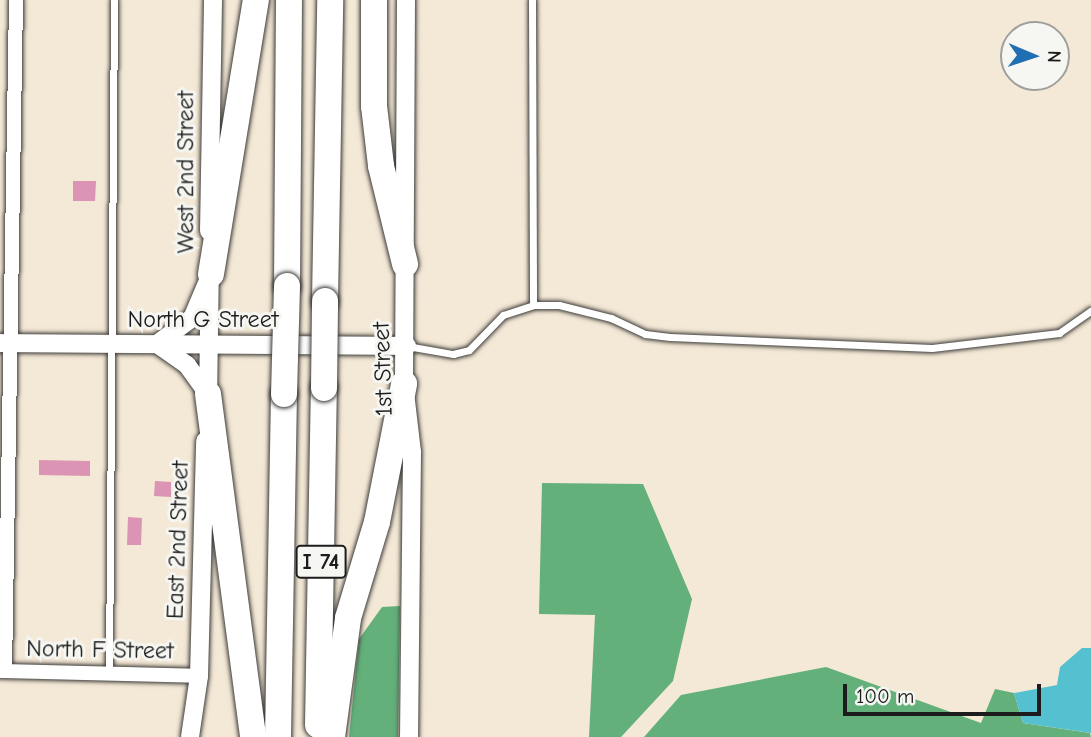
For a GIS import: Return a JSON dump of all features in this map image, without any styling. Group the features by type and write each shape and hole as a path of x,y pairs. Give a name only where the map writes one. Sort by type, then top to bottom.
{"highway":[{"path":"211,274 256,0"},
{"name":"I 74","path":"278,737 287,286 289,0"},
{"name":"I 74","path":"318,737 330,0"},
{"path":"374,0 374,106 380,166 405,264"},
{"path":"332,737 348,618 377,522 404,384"},
{"path":"208,394 253,737"}],"street":[{"path":"3,671 5,344 16,0"},
{"name":"West 2nd Street","path":"209,343 213,0"},
{"name":"1st Street","path":"406,0 407,346 404,384 412,452 409,737"},
{"path":"208,394 187,365 158,344 192,318 211,274"},
{"name":"East 2nd Street","path":"190,737 199,676 209,343"},
{"name":"North G Street","path":"5,344 407,346"},
{"name":"North F Street","path":"3,671 199,676"}],"lane":[{"path":"109,672 108,345 114,0"},
{"path":"532,0 533,305"},
{"path":"407,346 453,354 469,350 503,315 533,305 559,305 611,318 645,334 670,337 932,348 1059,333 1091,311"}],"green space":[{"path":"542,483 643,484 692,599 673,681 621,737 589,737 595,615 539,614"},
{"path":"400,606 398,737 349,737 359,639 382,607"},
{"path":"826,667 981,723 995,689 1014,693 1023,723 1090,733 1091,737 644,737 681,695"}],"water":[{"path":"1082,648 1091,648 1091,733 1023,723 1014,693 1057,685 1060,667"}],"building":[{"path":"73,181 96,181 95,201 73,201"},
{"path":"39,460 90,461 90,476 39,475"},
{"path":"155,481 171,482 171,497 154,496"},
{"path":"128,517 142,518 141,545 127,545"}]}
